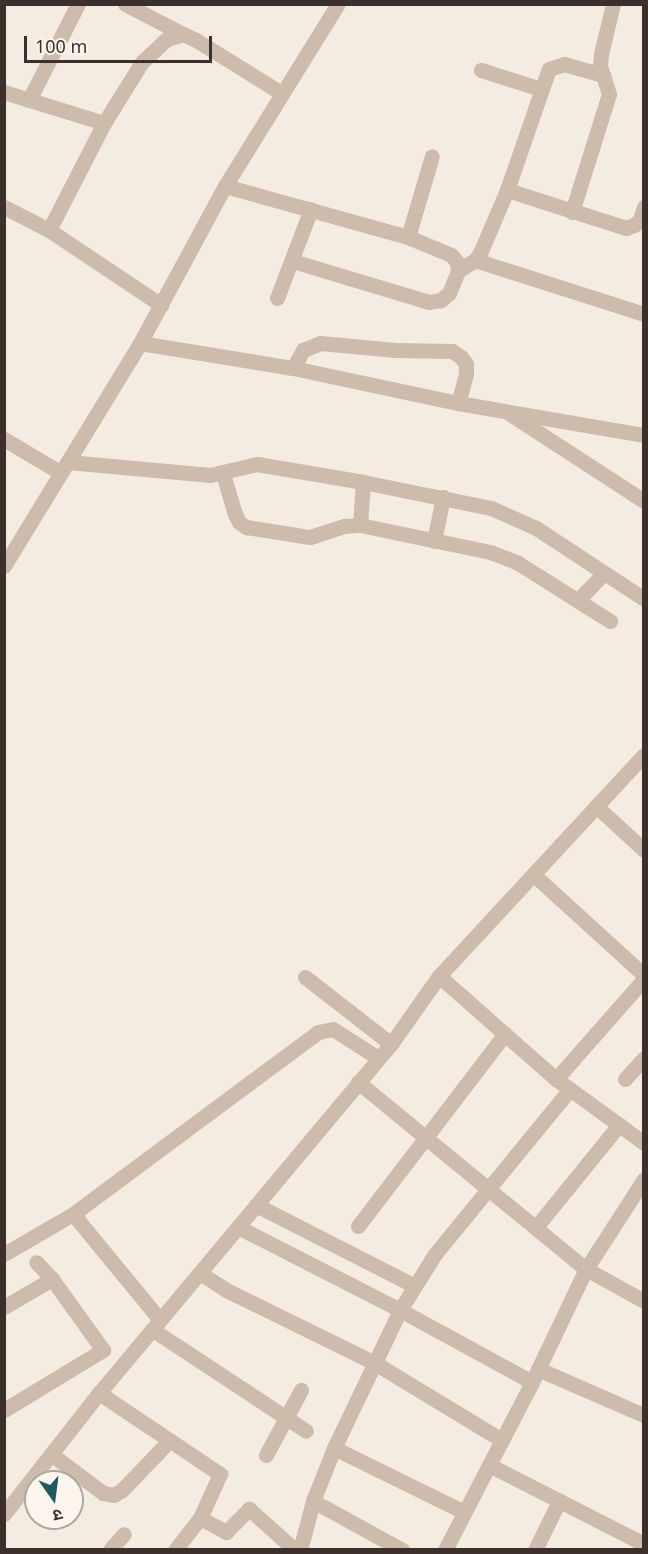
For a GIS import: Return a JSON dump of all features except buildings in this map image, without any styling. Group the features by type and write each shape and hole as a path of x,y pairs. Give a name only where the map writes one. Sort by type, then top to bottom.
{"street":[{"path":"29,100 78,4"},
{"path":"125,4 196,40 281,93"},
{"path":"4,566 140,343 225,186 338,4"},
{"path":"572,212 607,104 608,85 603,75 601,54 613,4"},
{"path":"49,230 104,123 154,48 166,39 183,34"},
{"path":"292,261 429,302 441,300 449,293 459,271 475,260 507,190 549,69 564,64 603,75"},
{"path":"481,69 541,89"},
{"path":"4,92 104,123"},
{"path":"408,237 432,156"},
{"path":"225,186 408,237 451,255 457,262 459,271"},
{"path":"507,190 626,228 640,220 644,207"},
{"path":"4,207 49,230 161,305"},
{"path":"277,298 311,209"},
{"path":"475,260 644,314"},
{"path":"140,343 293,368 458,403 644,435"},
{"path":"293,368 303,350 320,343 396,350 452,351 466,364 466,374 458,403"},
{"path":"501,409 644,501"},
{"path":"4,439 65,467 210,476 257,464 363,482 491,508 522,520 644,599"},
{"path":"223,474 235,514 239,522 246,527 310,537 344,526 360,525 504,556 610,621"},
{"path":"360,525 363,482"},
{"path":"434,541 442,497"},
{"path":"578,600 604,573"},
{"path":"4,1514 99,1392 391,1044 439,976 644,755"},
{"path":"596,806 644,850"},
{"path":"534,875 644,977 555,1079"},
{"path":"439,976 555,1079 644,1143"},
{"path":"305,977 391,1044"},
{"path":"4,1254 73,1214 318,1032 333,1029 378,1058"},
{"path":"358,1226 505,1034"},
{"path":"626,1079 644,1058"},
{"path":"358,1082 586,1269 644,1301"},
{"path":"300,1550 313,1501 334,1448 373,1362 400,1310 435,1254 570,1089"},
{"path":"536,1227 619,1125"},
{"path":"445,1550 535,1375 586,1269 644,1179"},
{"path":"256,1205 415,1286"},
{"path":"73,1214 156,1325 306,1431"},
{"path":"238,1227 400,1310 535,1375 644,1415"},
{"path":"4,1410 103,1350 52,1279 36,1262"},
{"path":"200,1273 226,1290 373,1362 502,1440"},
{"path":"4,1307 52,1279"},
{"path":"266,1455 301,1390"},
{"path":"99,1392 220,1474 201,1518 175,1550"},
{"path":"51,1455 103,1493 114,1495 122,1490 170,1440"},
{"path":"334,1448 464,1512"},
{"path":"489,1464 634,1544"},
{"path":"313,1501 402,1550"},
{"path":"536,1550 559,1502"},
{"path":"201,1518 226,1532 250,1509 295,1550"},
{"path":"110,1550 124,1534"}]}
